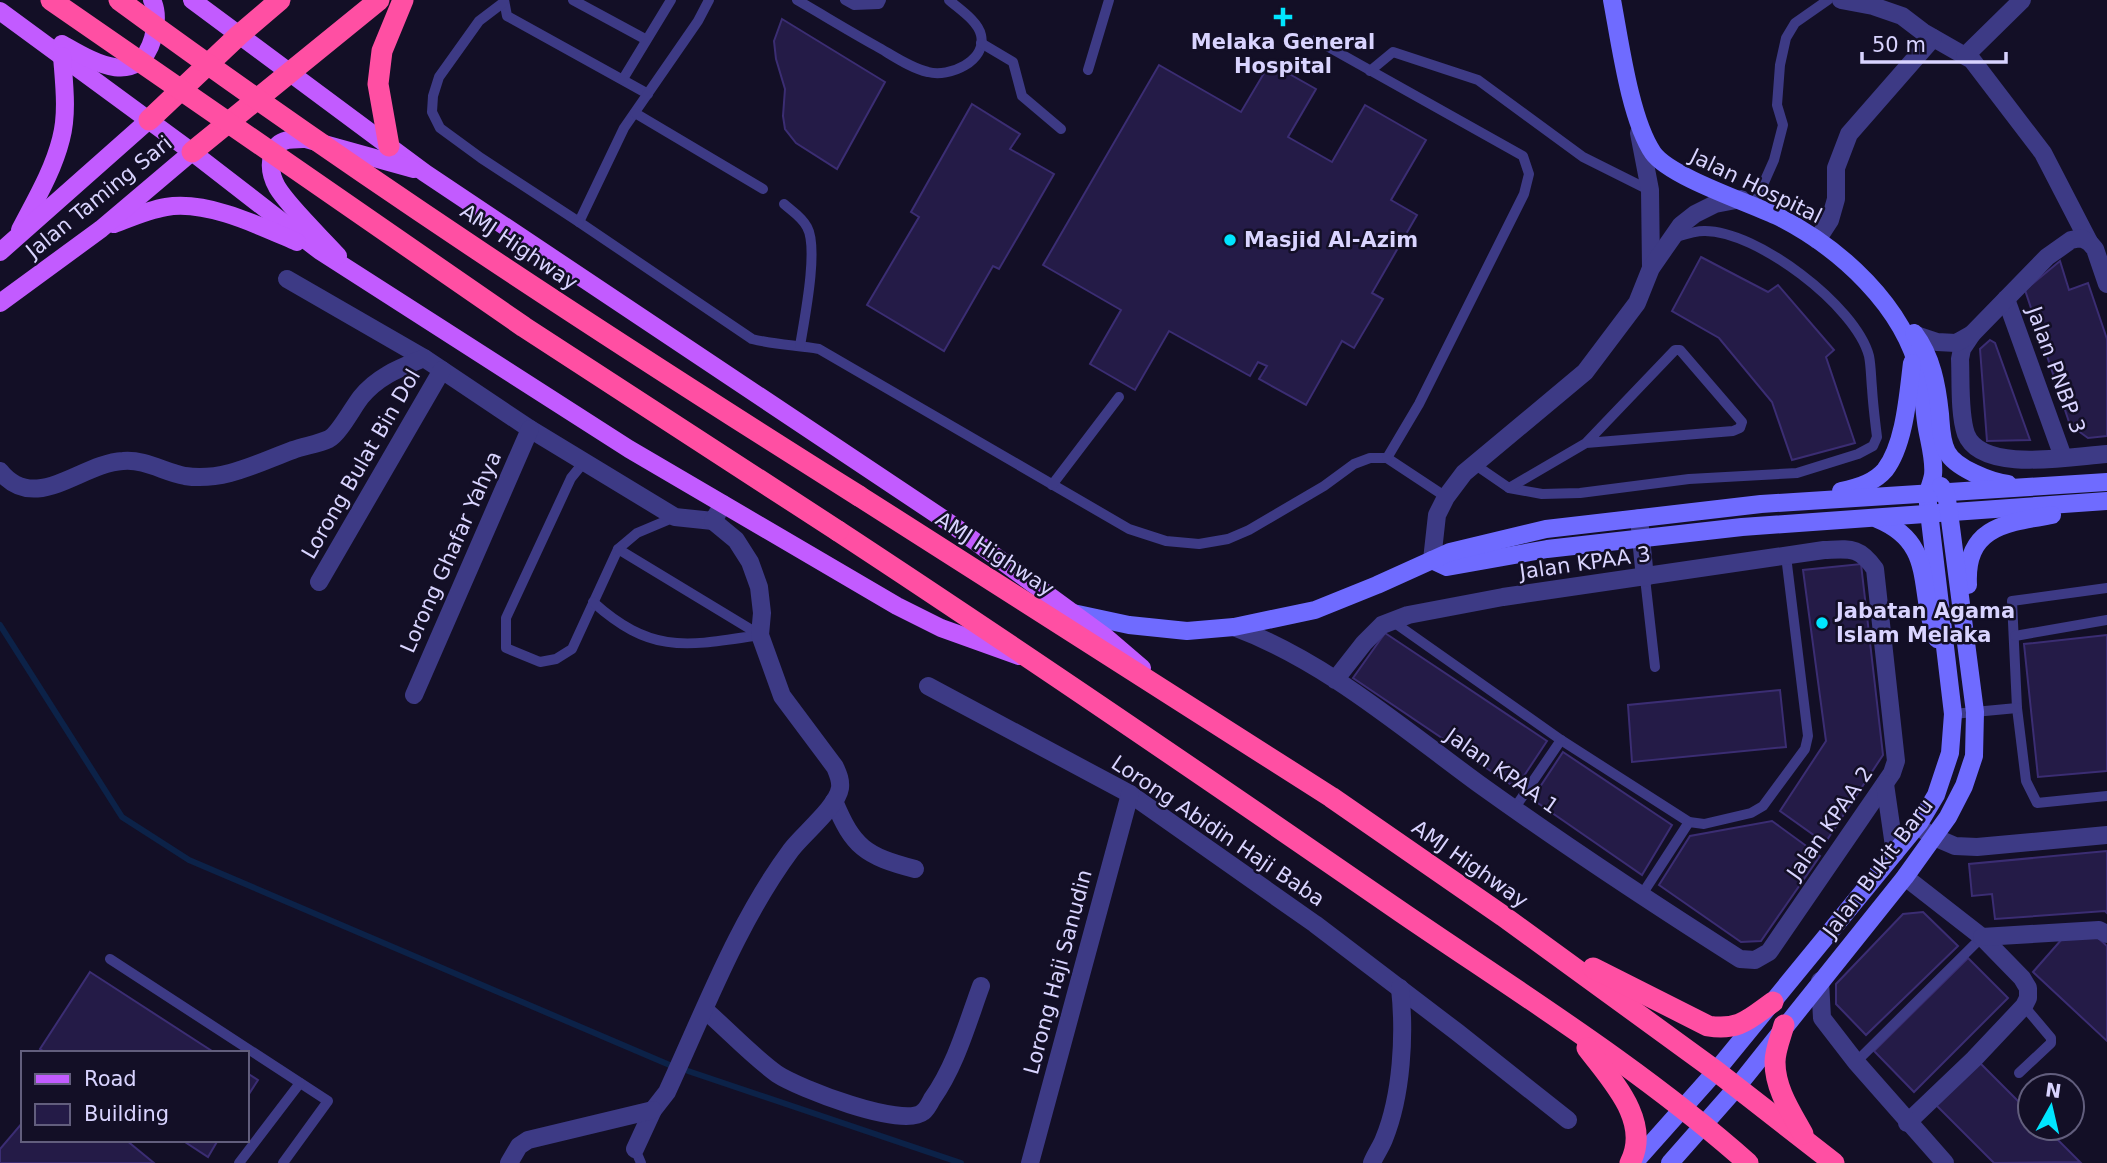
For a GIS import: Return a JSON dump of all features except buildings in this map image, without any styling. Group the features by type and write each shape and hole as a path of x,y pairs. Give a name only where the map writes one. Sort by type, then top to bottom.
{"highway":[{"path":"51,0 524,327 1036,661 1576,1032 1704,1124 1748,1163"},
{"name":"AMJ Highway","path":"119,0 241,89 621,346 1331,797 1503,916 1716,1071 1834,1163"},
{"path":"149,120 280,0"},
{"path":"192,152 379,0"},
{"path":"389,146 378,84 382,51 403,0"},
{"path":"1503,916 1588,966 1708,1026 1736,1027 1773,1002"},
{"path":"1784,1025 1775,1060 1777,1079 1782,1096 1808,1142"},
{"path":"1576,1032 1629,1108 1637,1145 1632,1163"}],"main road":[{"path":"0,10 88,59 106,67 125,68 141,59 152,41 156,19 152,0"},
{"path":"192,0 425,173 954,526 1107,638 1182,703"},
{"name":"Jalan Hospital","path":"1612,0 1633,103 1650,147 1662,163 1687,177 1783,219 1817,240 1873,289 1897,323 1913,353 1920,375 1933,474 1927,495"},
{"path":"0,10 320,251 550,400 897,606 966,638 1036,661"},
{"path":"16,240 50,171 62,137 65,99 62,56"},
{"name":"Jalan Taming Sari","path":"0,253 149,120"},
{"path":"355,274 278,188 270,165 274,148 281,142 306,139 425,173"},
{"name":"Jalan Taming Sari","path":"0,303 101,229 192,152"},
{"path":"101,229 168,206 199,208 233,215 320,251"},
{"path":"1873,289 1916,335 1929,359 1947,453 1956,462 1995,483 2040,487"},
{"path":"1073,613 1129,625 1186,631 1234,627 1315,610 1450,552 1546,530 1761,504 1854,489 1869,483 1885,470 1897,445 1906,409 1913,353"},
{"name":"Jalan Hospital","path":"1933,474 1946,494"},
{"path":"1761,504 2107,482"},
{"name":"Jalan Bukit Baru","path":"1670,1163 1737,1087 1905,877 1948,817 1964,786 1974,755 1975,712 1946,494"},
{"name":"Jalan Bukit Baru","path":"1632,1163 1716,1071 1773,1002 1917,826 1936,795 1950,753 1954,714 1927,495"},
{"path":"1432,560 1447,567 1547,549 1755,526 2107,503"},
{"path":"1967,648 1967,565 1971,552 1980,540 1993,530 2013,522 2107,503"},
{"path":"1874,517 1893,525 1915,548 1923,572 1930,624 1948,664"}],"street":[{"path":"1965,56 2022,0"},
{"path":"1852,1 1902,16 1972,60 2043,153 2095,249 2107,284"},
{"path":"1817,240 1830,220 1836,199 1836,168 1849,134 1933,37"},
{"path":"1633,103 1650,190 1651,268"},
{"path":"1432,560 1437,515 1446,497 1474,464 1584,372 1637,303 1651,268 1681,225 1715,204 1747,202"},
{"path":"2090,242 2081,238 2071,240 2047,257 1972,334 1962,349 1961,378 1966,433 1973,445 1987,455 2007,460 2107,454"},
{"path":"287,279 424,358 530,429 675,517 713,521 736,540 750,562 759,587 761,635 782,695 835,767 840,779 840,790 834,801 792,849 752,908 667,1092 653,1110 635,1158"},
{"name":"Jalan PNBP 3","path":"2006,299 2063,457"},
{"path":"1916,335 1937,342 1956,343 1972,334"},
{"path":"0,471 16,485 31,489 50,488 98,466 122,461 143,462 182,475 202,478 227,474 331,438 363,395 378,380 424,358"},
{"name":"Lorong Bulat Bin Dol","path":"319,582 442,370"},
{"path":"1937,391 1937,374 1941,370 1955,370 1961,378"},
{"name":"Lorong Ghafar Yahya","path":"414,695 530,429"},
{"path":"713,521 723,504"},
{"path":"1639,518 1645,578"},
{"name":"Jalan KPAA 3","path":"1335,680 1382,625 1408,615 1503,597 1786,556 1851,549 1866,556"},
{"name":"Jalan KPAA 2","path":"1740,959 1755,960 1769,953 1885,784 1896,761 1875,569 1866,556"},
{"name":"Jalan KPAA 1","path":"1234,627 1296,654 1514,809 1740,959"},
{"name":"Lorong Abidin Haji Baba","path":"928,686 1130,794 1315,924 1568,1120"},
{"path":"1885,784 1895,853"},
{"name":"Lorong Haji Sanudin","path":"1030,1163 1130,794"},
{"path":"834,801 854,841 867,851 894,864 915,869"},
{"path":"1917,826 1955,846 1977,847 2107,835"},
{"path":"1905,877 1982,937 2022,978 2028,988 2028,998 2024,1006 1974,1059 1907,1123"},
{"path":"1982,937 2099,930 2107,934"},
{"path":"1820,981 1822,1018 1907,1123 1945,1163"},
{"path":"705,1010 761,1061 806,1090 875,1112 912,1116 923,1113 951,1067 981,986"},
{"path":"1372,1163 1389,1124 1403,1048 1404,1021 1400,988"},
{"path":"509,1163 519,1146 528,1140 653,1110"}],"lane":[{"path":"573,0 645,39"},
{"path":"623,79 671,0"},
{"path":"579,222 624,128 698,21 709,0"},
{"path":"797,0 929,73 950,73 975,56 981,44 981,33 969,17 949,0"},
{"path":"845,0 853,5 879,4 881,0"},
{"path":"1088,70 1109,0"},
{"path":"1747,202 1774,160 1783,125 1777,105 1780,65 1786,38 1795,23 1828,0"},
{"path":"648,94 507,16 504,1 479,21 439,77 433,96 432,112 440,128 481,158 752,339 779,346 819,349 1129,529 1166,541 1199,544 1228,539 1249,530 1324,486 1354,464 1370,458 1387,458 1446,497"},
{"path":"1317,40 1523,156 1529,174 1524,194 1419,404 1387,458"},
{"path":"981,44 1013,62 1022,96 1061,129"},
{"path":"1370,71 1393,52 1478,80 1583,157 1650,190"},
{"path":"635,113 762,189"},
{"path":"784,204 796,213 808,229 811,258 800,346"},
{"path":"1474,464 1509,488 1542,494 1580,493 1689,479 1797,473 1858,454 1873,446 1877,437 1869,356 1858,333 1822,291 1792,266 1722,233 1703,230 1669,240"},
{"path":"1509,488 1586,443 1675,350 1680,350 1742,422 1740,428 1733,431 1586,443"},
{"path":"1052,485 1119,397"},
{"path":"584,462 571,478 506,618 506,648 540,662 556,659 572,649 618,549 637,533 675,517"},
{"path":"618,549 761,635"},
{"path":"1392,621 1561,740 1689,822 1704,824 1751,813 1763,806 1805,749 1808,736 1786,556"},
{"path":"1645,578 1655,667"},
{"path":"2107,588 2012,601 2017,708 2026,781 2037,803 2107,796"},
{"path":"593,602 613,620 640,636 681,645 761,635"},
{"path":"2015,636 2107,620"},
{"path":"1954,714 2017,708"},
{"path":"1514,809 1561,740"},
{"path":"1642,896 1689,822"},
{"path":"1856,1062 1982,937"},
{"path":"110,959 328,1101 283,1163"},
{"path":"2020,1072 2051,1043 2052,1038 2024,1006"},
{"path":"239,1163 300,1083"}],"waterway":[{"path":"0,625 122,817 189,860 672,1066"},
{"path":"688,1071 961,1163"}],"place":[{"name":"Melaka General Hospital","path":"1283,17"},
{"name":"Masjid Al-Azim","path":"1230,240"},
{"name":"Jabatan Agama Islam Melaka","path":"1822,623"}]}
